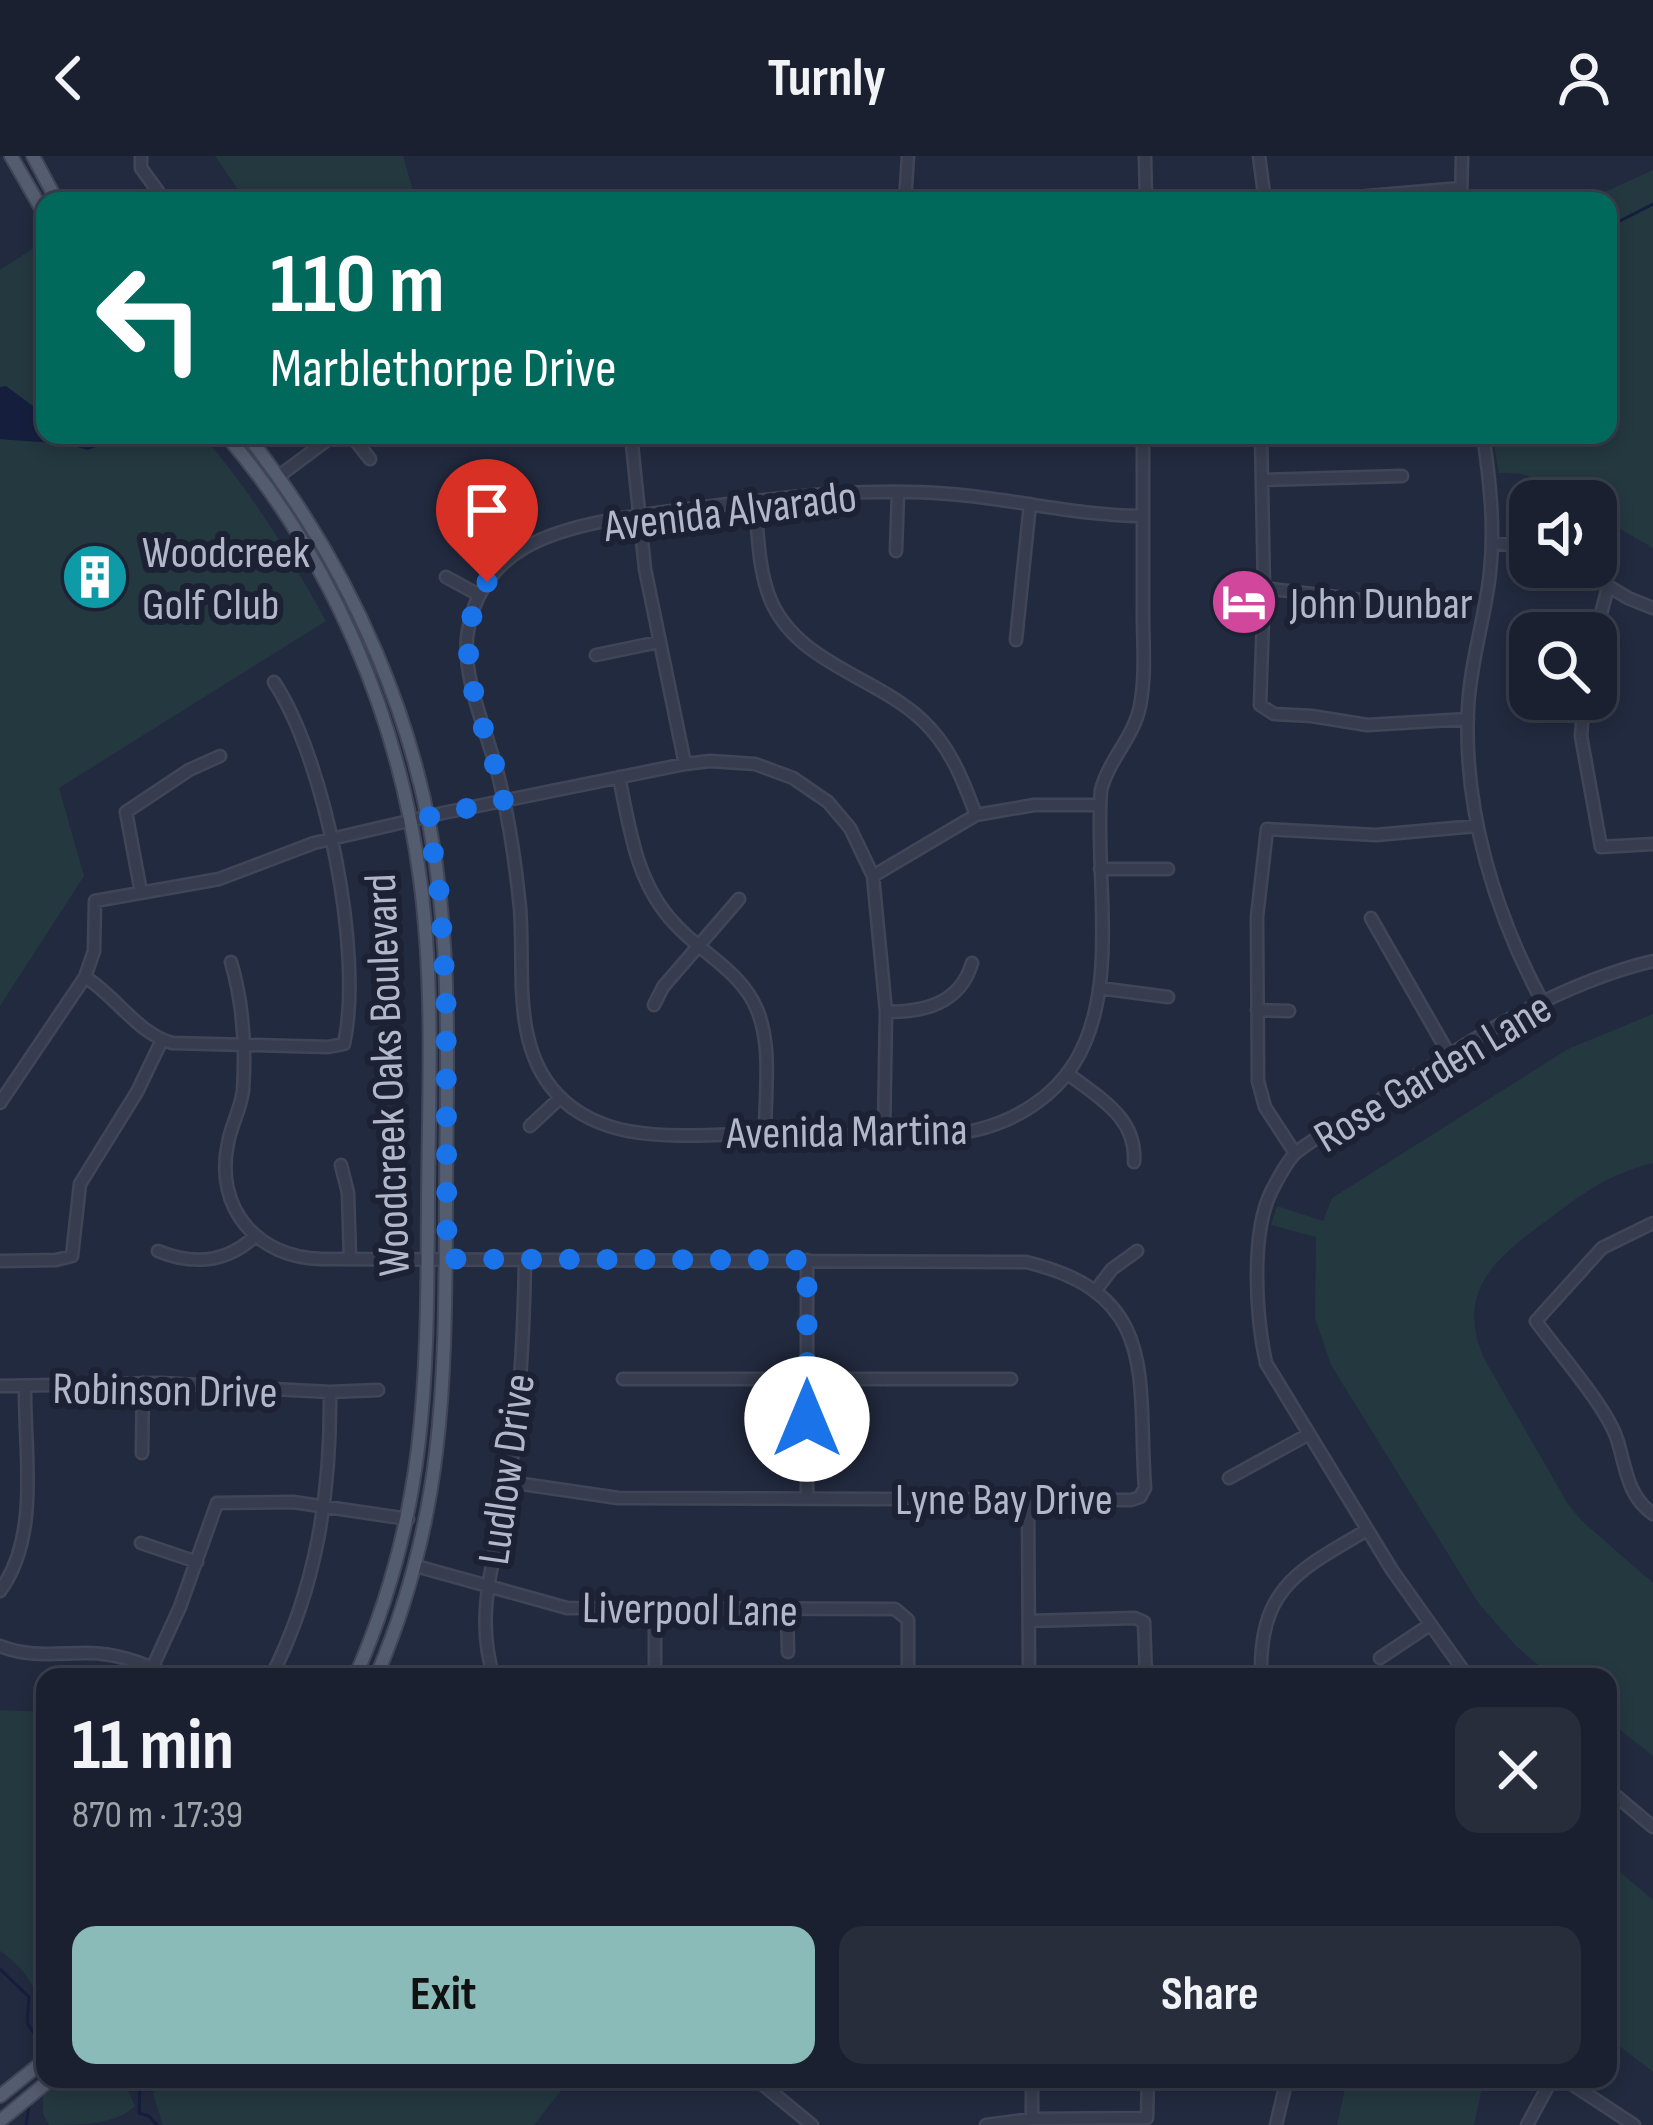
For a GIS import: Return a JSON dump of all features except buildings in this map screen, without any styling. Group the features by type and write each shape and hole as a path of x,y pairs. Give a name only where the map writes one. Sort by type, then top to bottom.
{"main road":[{"path":"11,156 36,199"},
{"path":"33,156 52,192"},
{"name":"Woodcreek Oaks Boulevard","path":"233,444 266,486 344,619 378,701 420,879 428,964 429,1259 423,1430 408,1519 387,1597 359,1668"},
{"name":"Woodcreek Oaks Boulevard","path":"255,444 337,568 378,654 410,746 428,817 440,897 446,983 447,1259 441,1432 416,1566 379,1668"},
{"path":"266,486 279,476"},
{"path":"5,2092 36,2067"},
{"path":"3,2118 40,2088"}],"street":[{"path":"142,156 141,168 158,192"},
{"path":"906,192 908,156"},
{"path":"1145,156 1146,192"},
{"path":"1259,156 1263,192"},
{"path":"1461,192 1462,156"},
{"path":"279,476 322,444"},
{"path":"358,444 370,459"},
{"path":"633,444 644,569 685,764"},
{"name":"Avenida Martina","path":"560,1098 588,1118 636,1133 957,1133 995,1124 1031,1106 1067,1073 1087,1036 1099,988 1100,805 1105,776 1133,726 1141,699 1143,444"},
{"path":"1261,444 1260,706 1274,714 1367,725 1468,718"},
{"path":"1484,444 1492,543 1468,718 1476,826 1496,893 1542,1001"},
{"path":"1262,480 1402,476"},
{"name":"Avenida Alvarado","path":"478,595 511,557 541,540 639,516 754,501 832,492 956,494 1086,514 1143,516"},
{"path":"896,551 898,493"},
{"path":"754,501 764,580 783,622 812,650 919,717 951,757 976,815"},
{"path":"1016,640 1030,505"},
{"path":"1492,543 1509,545"},
{"path":"446,577 478,595 469,623 468,666 504,800 519,900 528,1042 539,1070 560,1098 530,1126"},
{"path":"1264,587 1369,601"},
{"path":"1610,588 1653,608"},
{"path":"596,656 659,642"},
{"path":"85,977 112,994 133,1019 162,1040 195,1047 344,1044 348,1026 346,952 331,839 299,728 274,682"},
{"path":"1582,720 1581,736 1601,847 1653,844"},
{"path":"141,892 126,812 189,770 220,756"},
{"path":"0,1103 85,977 94,951 95,901 219,879 331,839 409,820 685,764 735,761 794,778 840,815 873,876 886,1012 884,1133"},
{"path":"619,777 644,880 658,904 740,982 760,1016 765,1133"},
{"path":"873,876 976,815 1034,805 1100,805"},
{"path":"1295,1153 1265,1107 1258,1081 1257,917 1268,829 1376,835 1476,826"},
{"path":"1100,869 1168,869"},
{"path":"654,1005 663,987 739,899"},
{"path":"1371,917 1450,1056"},
{"path":"231,962 241,1003 243,1047 240,1108 224,1165 227,1192 254,1238 290,1256 1026,1262 1061,1272 1096,1291 1112,1269 1137,1251"},
{"name":"Rose Garden Lane","path":"1461,1668 1367,1530 1266,1363 1258,1326 1261,1231 1270,1195 1295,1153 1450,1056 1542,1001 1606,973 1653,962"},
{"path":"886,1012 929,1008 948,999 963,986 972,963"},
{"path":"1099,988 1168,998"},
{"path":"1257,1010 1289,1011"},
{"path":"0,1261 72,1256 80,1184 137,1092 162,1040"},
{"path":"1067,1073 1123,1118 1133,1138 1134,1162"},
{"path":"341,1165 348,1193 350,1258"},
{"path":"1653,1222 1602,1248 1536,1321 1617,1437 1621,1466 1641,1506 1653,1514"},
{"path":"158,1251 176,1258 214,1260 233,1254 254,1238"},
{"name":"Ludlow Drive","path":"492,1668 484,1631 521,1377 526,1259"},
{"path":"807,1260 807,1498"},
{"name":"Lyne Bay Drive","path":"509,1482 618,1498 1140,1497 1145,1488 1140,1367 1129,1334 1096,1291"},
{"path":"623,1379 1011,1379"},
{"path":"142,1453 143,1383"},
{"name":"Robinson Drive","path":"0,1386 143,1383 330,1393 378,1390"},
{"path":"0,1591 16,1566 25,1525 25,1386"},
{"path":"275,1668 307,1592 326,1506 330,1393"},
{"path":"1229,1478 1309,1434"},
{"path":"1028,1499 1029,1668"},
{"path":"153,1666 217,1504 272,1501 408,1519"},
{"path":"1261,1668 1260,1645 1269,1609 1305,1567 1367,1530"},
{"path":"141,1543 197,1562"},
{"name":"Liverpool Lane","path":"416,1566 567,1609 895,1609 908,1620 908,1668"},
{"path":"655,1610 655,1668"},
{"path":"787,1610 788,1652"},
{"path":"1028,1621 1135,1618 1144,1622 1146,1668"},
{"path":"1380,1658 1428,1625"},
{"path":"0,1646 36,1655 112,1655 156,1668"},
{"path":"1617,1797 1653,1827"},
{"path":"767,2088 812,2125"},
{"path":"1032,2088 1032,2119"},
{"path":"986,2125 1032,2119 1141,2120 1149,2112 1148,2088"},
{"path":"1276,2125 1281,2088"},
{"path":"1528,2125 1547,2088"},
{"path":"1578,2088 1634,2125"}],"shaded area":[{"path":"215,156 403,156 413,192 240,192"},
{"path":"1653,170 1653,548 1617,527 1617,480 1535,480 1499,473 1494,444 1617,444 1617,192 1605,192"},
{"path":"36,247 36,444 209,444 269,524 326,621 59,788 84,876 0,1006 0,270"},
{"path":"1653,1014 1653,1163 1600,1184 1515,1245 1486,1276 1474,1314 1486,1362 1568,1504 1653,1583 1653,1756 1617,1727 1617,1668 1542,1668 1479,1604 1331,1365 1315,1318 1316,1237 1271,1225 1277,1206 1323,1221 1332,1198 1568,1049"},
{"path":"0,1710 36,1712 36,1994 23,1971 0,1951"},
{"path":"1617,1870 1653,1900 1653,2072 1617,2044"},
{"path":"50,2088 127,2088 135,2106 107,2120 49,2125 43,2114 43,2094"},
{"path":"157,2088 563,2088 534,2125 163,2125 153,2094"},
{"path":"1345,2088 1482,2088 1474,2125 1337,2125"}],"water":[{"path":"6,386 36,408 36,442 0,439 0,387"},
{"path":"60,444 103,444 88,450"}],"waterway":[{"path":"1617,222 1653,204"},
{"path":"0,1969 29,1997 27,2023 36,2036"},
{"path":"35,2059 36,2052"},
{"path":"140,2088 139,2113 157,2125"},
{"path":"26,2125 29,2104"}],"place":[{"name":"Woodcreek Golf Club","path":"95,577"},
{"name":"John Dunbar","path":"1244,602"}],"route":[{"path":"487,582 473,608 466,651 504,800 428,817 440,897 446,999 447,1259 807,1260 807,1419"}]}
